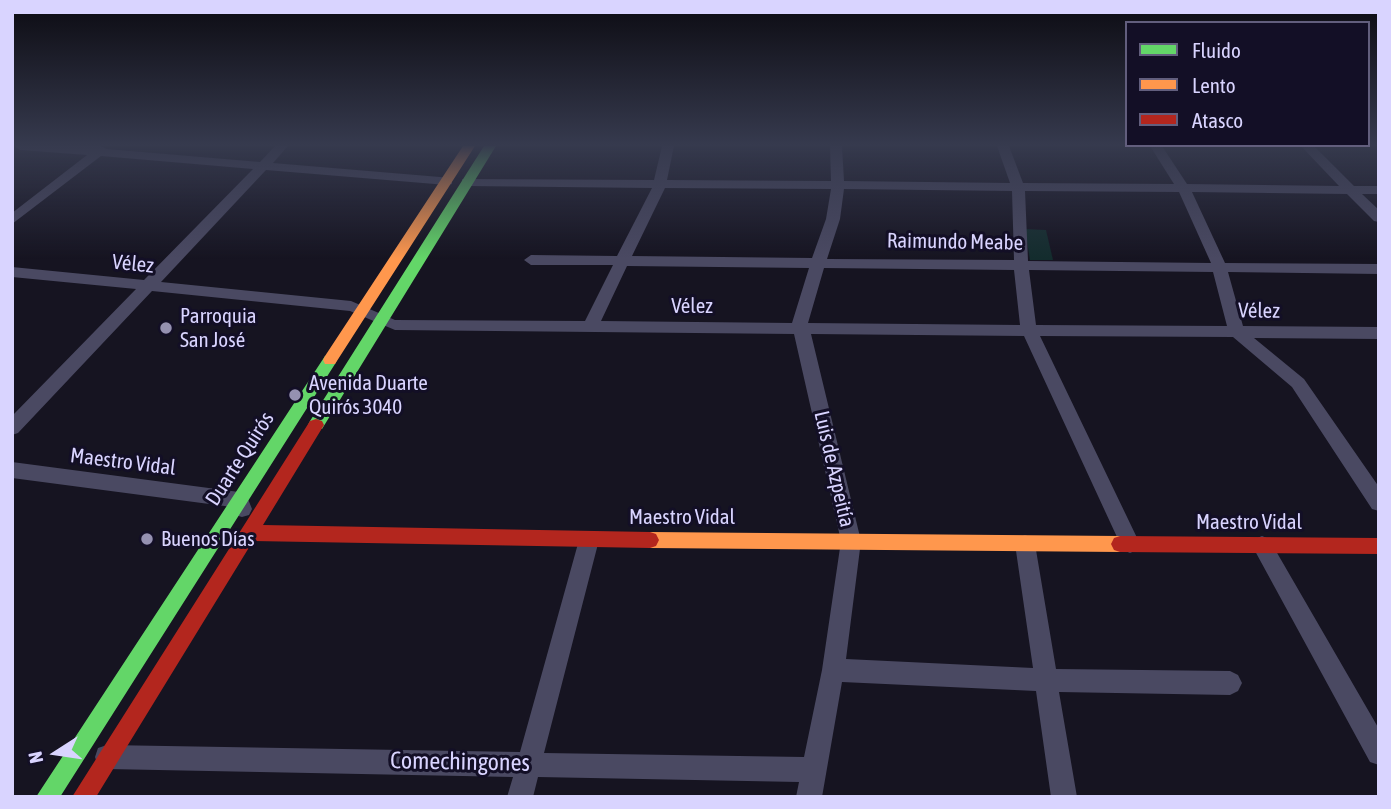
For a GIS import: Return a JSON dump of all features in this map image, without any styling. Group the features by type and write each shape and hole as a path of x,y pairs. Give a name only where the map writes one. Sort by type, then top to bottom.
{"main road":[{"name":"Duarte Quirós","path":"47,797 445,184"},
{"name":"Duarte Quirós","path":"83,797 466,184"},
{"name":"Maestro Vidal","path":"249,533 589,540 1379,546"}],"street":[{"path":"12,220 58,184"},
{"path":"12,428 246,184"},
{"path":"636,184 1379,190"},
{"path":"590,327 660,184"},
{"path":"1016,184 1021,265 1029,330 1130,544"},
{"path":"1180,184 1221,267 1237,332 1298,383 1379,503"},
{"path":"1345,184 1379,218"},
{"name":"Luis de Azpeitía","path":"809,797 833,670 851,541 800,327 800,315 821,261 831,227 838,186"},
{"name":"Raimundo Meabe","path":"531,260 1379,269"},
{"name":"Vélez","path":"12,272 363,309"},
{"path":"363,309 378,321"},
{"name":"Vélez","path":"378,321 395,325 1379,333"},
{"name":"Maestro Vidal","path":"12,470 239,500"},
{"path":"239,500 249,533"},
{"path":"520,797 589,540"},
{"path":"1025,544 1064,797"},
{"path":"1262,545 1379,753"},
{"path":"833,670 1046,680 1230,684"},
{"name":"Comechingones","path":"107,757 813,770"}],"green space":[{"path":"1025,229 1046,230 1053,260 1030,260"}],"traffic: fast":[{"path":"316,425 466,184"},
{"path":"47,797 330,360"}],"traffic: slow":[{"path":"330,360 444,184"},
{"path":"650,540 1120,544"}],"traffic: jam":[{"path":"83,797 316,425"},
{"path":"249,533 650,540"},
{"path":"1120,544 1379,546"}],"place":[{"name":"Parroquia San José","path":"166,328"},
{"name":"Avenida Duarte Quirós 3040","path":"295,395"},
{"name":"Buenos Días","path":"147,539"}]}
